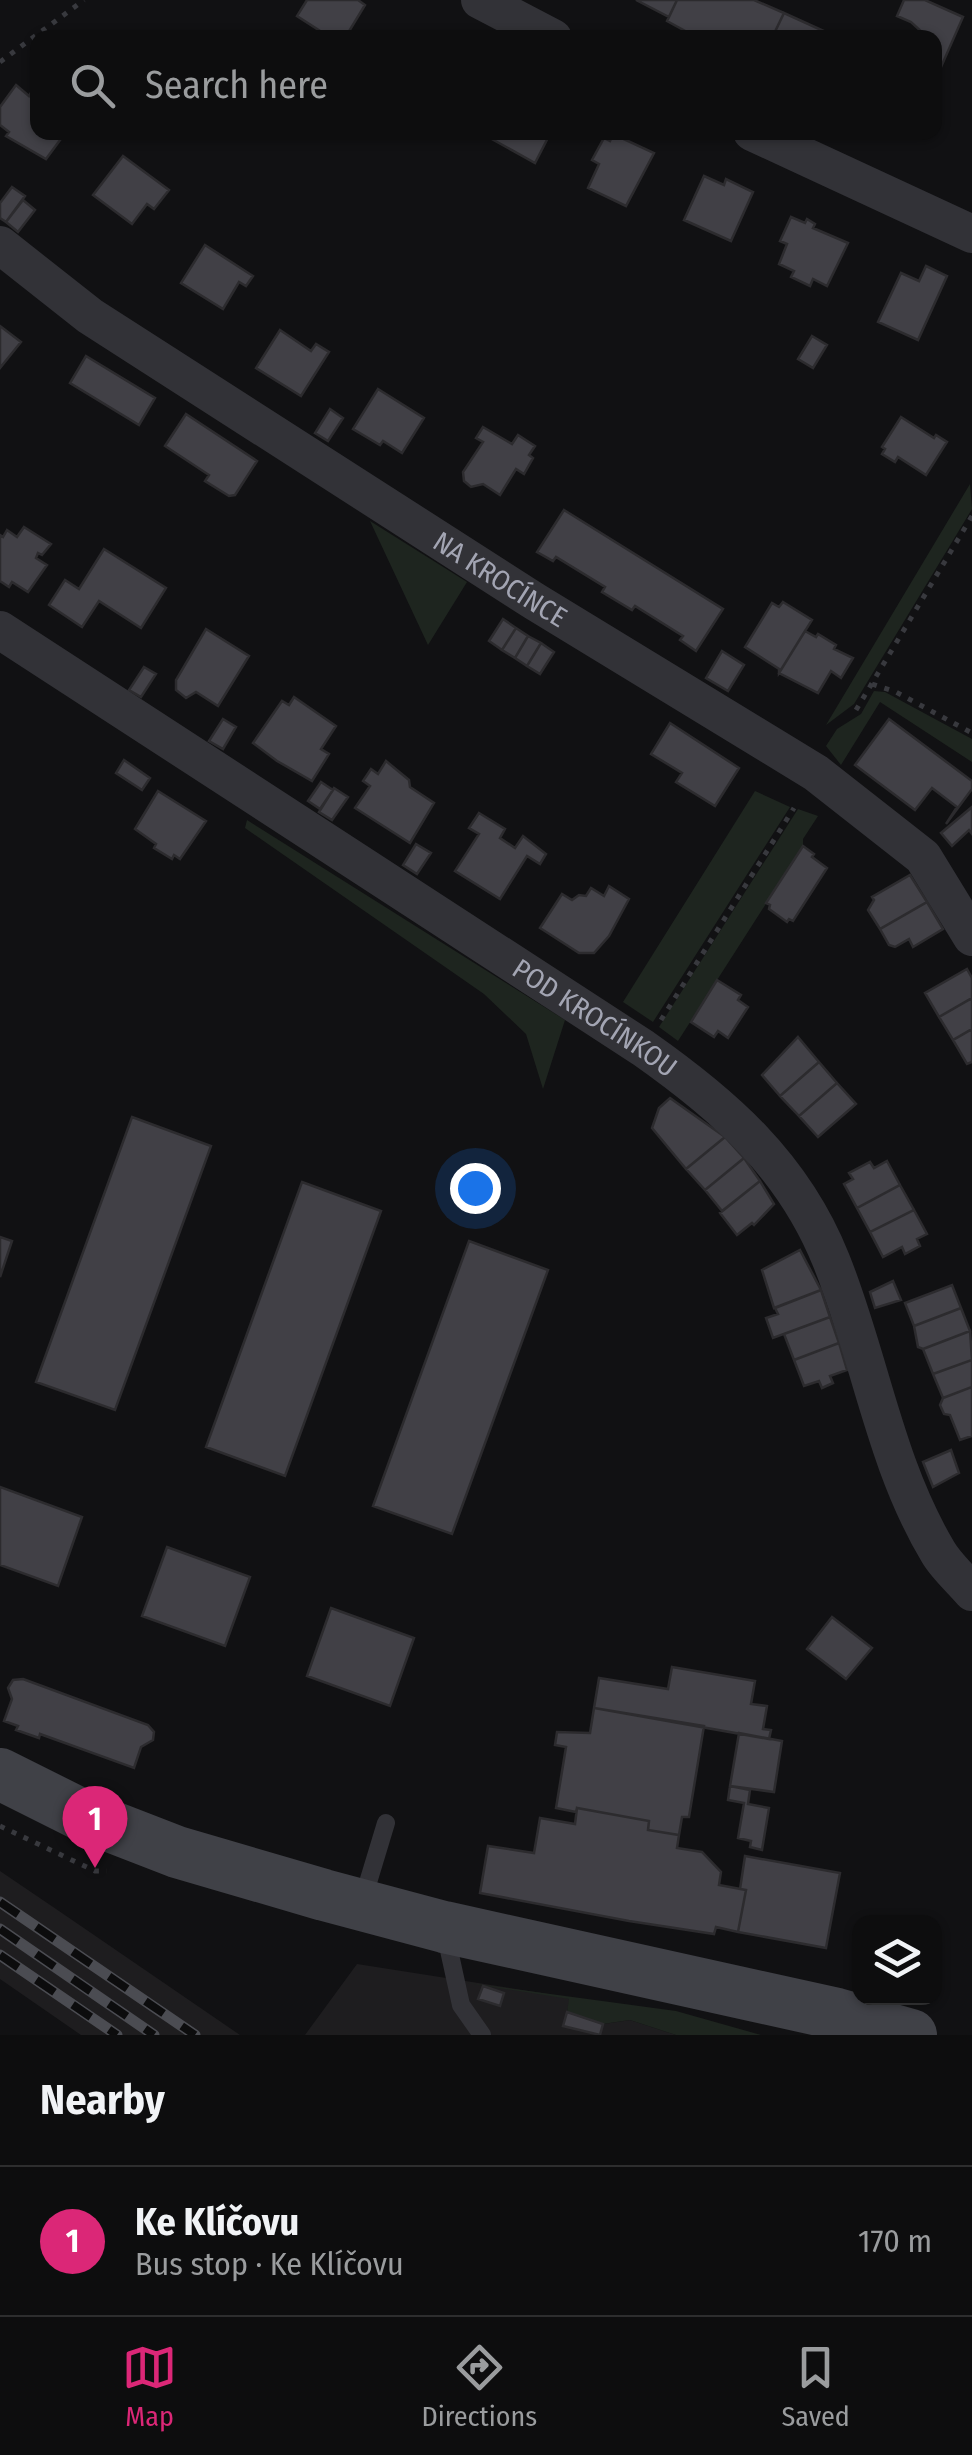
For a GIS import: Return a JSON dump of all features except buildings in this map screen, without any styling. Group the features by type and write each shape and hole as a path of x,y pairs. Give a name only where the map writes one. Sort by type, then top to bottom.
{"street":[{"path":"480,0 538,30"},
{"path":"769,140 972,234"},
{"name":"NA KROCÍNCE","path":"0,246 90,316 534,602 816,773 923,857 972,937"},
{"name":"POD KROCÍNKOU","path":"0,630 643,1048 699,1088 748,1131 793,1187 831,1258 902,1480 939,1555 972,1592"},
{"path":"0,1774 84,1816 177,1852 361,1905 837,2014 911,2035"}],"lane":[{"path":"361,1905 386,1823"},
{"path":"444,1927 462,2005 482,2035"}],"path":[{"path":"43,30 84,0"},
{"path":"0,62 30,40"},
{"path":"856,710 972,516"},
{"path":"872,684 896,692 972,733"},
{"path":"643,1048 794,808"}],"shaded area":[{"path":"970,484 972,509 854,704 826,725"},
{"path":"370,521 467,582 428,645"},
{"path":"874,691 885,692 972,739 972,762 880,702 841,765 826,746 837,729 861,714"},
{"path":"755,791 790,807 653,1022 623,1002"},
{"path":"798,809 818,816 803,839 803,846 678,1041 659,1027"},
{"path":"247,820 565,1020 543,1089 526,1034 484,994 245,828"},
{"path":"0,1871 240,2035 81,2035 0,1979"},
{"path":"357,1964 548,1994 570,1999 567,2012 603,2024 630,2020 676,2035 305,2035"},
{"path":"462,1982 676,2011 761,2035 676,2035 630,2020 603,2024 567,2012 569,1999"}],"railway":[{"path":"0,1902 195,2035"},
{"path":"0,1929 154,2035"},
{"path":"0,1955 117,2035"}],"place":[{"name":"Ke Klíčovu","path":"95,1868"}]}
